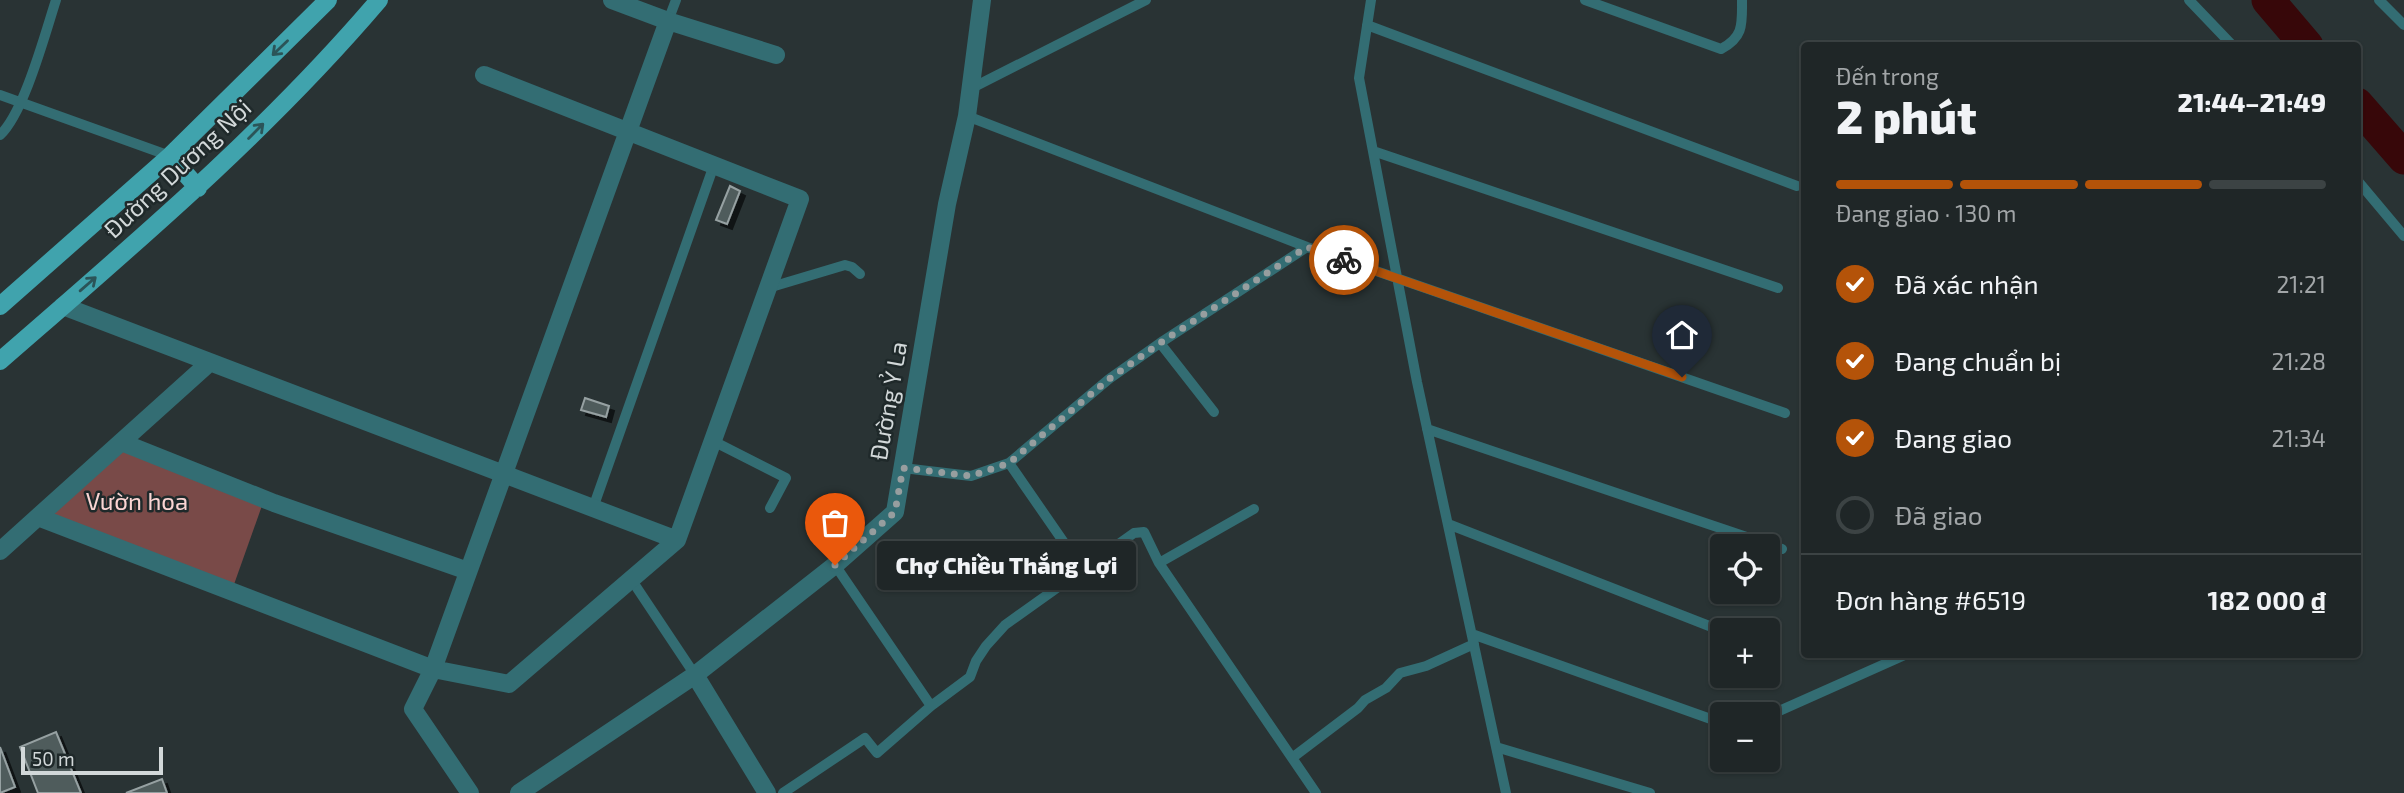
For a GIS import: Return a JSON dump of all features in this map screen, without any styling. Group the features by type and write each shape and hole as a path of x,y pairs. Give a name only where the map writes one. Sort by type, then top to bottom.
{"main road":[{"name":"Đường Dương Nội","path":"0,306 170,156 328,0"},
{"name":"Đường Dương Nội","path":"0,361 198,188 328,60 379,0"},
{"path":"170,156 198,188"}],"street":[{"path":"612,0 668,21 776,55"},
{"name":"Đường Ỷ La","path":"519,793 695,675 835,565 895,512 947,204 967,116 982,0"},
{"path":"470,793 413,709 433,668 668,21"},
{"path":"38,517 433,668 509,684 677,540 800,199 484,75"},
{"path":"63,306 677,540"},
{"path":"0,551 209,363"},
{"path":"121,442 274,503 468,571"},
{"path":"695,675 767,793"}],"lane":[{"path":"668,21 676,0"},
{"path":"970,89 1146,0"},
{"path":"1371,0 1359,78 1427,429 1507,793"},
{"path":"1584,0 1721,49 1734,43 1742,27 1742,0"},
{"path":"2189,0 2229,42"},
{"path":"2379,0 2404,24"},
{"path":"0,135 10,126 21,102 52,1"},
{"path":"1367,25 1797,186"},
{"path":"0,95 170,156"},
{"path":"967,116 1398,280 1785,412"},
{"path":"1373,151 1778,288"},
{"path":"593,508 714,165"},
{"path":"2361,185 2404,236"},
{"path":"903,468 971,476 1009,463 1109,379 1307,247"},
{"path":"768,288 845,265 860,274"},
{"path":"1160,343 1214,412"},
{"path":"1427,429 1782,549"},
{"path":"713,440 786,478 770,508"},
{"path":"1009,463 1083,570"},
{"path":"1159,563 1254,509"},
{"path":"1448,524 1710,626"},
{"path":"783,793 865,738 877,753 931,706 970,677 986,646 1005,625 1139,531 1144,532 1159,563 1317,793"},
{"path":"835,565 931,706"},
{"path":"631,579 695,675"},
{"path":"1292,758 1365,700 1386,688 1400,673 1426,666 1473,639 1710,719"},
{"path":"1780,711 1898,658"},
{"path":"1496,747 1650,793"}],"green space":[{"name":"Vườn hoa","path":"122,443 264,500 232,590 40,516"}],"building":[{"path":"730,186 740,191 727,224 716,220"},
{"path":"585,398 609,406 606,417 581,410"},
{"path":"56,732 81,793 38,793 20,747"},
{"path":"0,747 15,787 0,793"},
{"path":"162,779 167,793 126,793"}],"waterway":[{"path":"2268,0 2304,42"},
{"path":"2361,109 2404,158"}],"way so far":[{"path":"835,565 895,512 903,468 971,476 1009,463 1109,379 1307,247 1344,260"}],"place":[{"name":"Chợ Chiều Thắng Lợi","path":"835,565"}],"route":[{"path":"1344,260 1682,377"}]}
